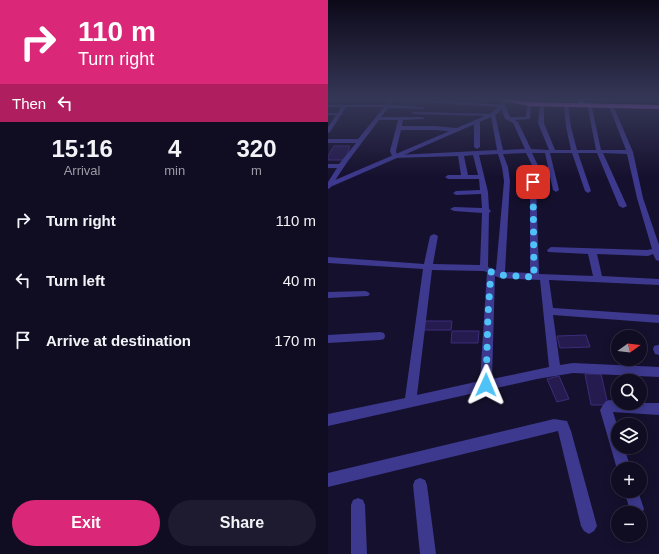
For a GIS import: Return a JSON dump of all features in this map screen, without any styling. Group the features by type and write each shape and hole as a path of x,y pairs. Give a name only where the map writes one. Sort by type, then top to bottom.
{"street":[{"path":"329,186 341,166 373,125"},
{"path":"396,157 393,151 400,125"},
{"path":"329,186 470,125"},
{"path":"479,125 476,150 485,192 491,271"},
{"path":"486,385 491,271 507,182 505,166 500,152 494,125"},
{"path":"517,125 541,178 533,184 539,277 548,311 555,371"},
{"path":"542,125 550,151 556,190"},
{"path":"568,125 588,191"},
{"path":"594,125 599,152 623,206"},
{"path":"551,250 658,252 640,198 630,152 619,125"},
{"path":"399,128 435,128 457,130"},
{"path":"411,132 448,134"},
{"path":"328,141 359,141"},
{"path":"396,157 461,155 476,150 500,152 630,152"},
{"path":"461,155 465,177"},
{"path":"328,166 341,166"},
{"path":"448,177 482,177"},
{"path":"456,193 485,192"},
{"path":"454,209 487,211"},
{"path":"410,402 428,267 434,236"},
{"path":"592,251 598,280"},
{"path":"328,260 491,271 539,277 659,282"},
{"path":"328,296 364,294"},
{"path":"548,311 659,318"},
{"path":"328,339 380,336"},
{"path":"328,420 486,385 574,368 659,372"},
{"path":"622,462 606,410 609,406 659,409"},
{"path":"328,480 554,425 562,425 565,431 589,526"},
{"path":"420,485 428,554"},
{"path":"358,505 359,554"}],"building":[{"path":"334,146 350,146 345,160 328,160 328,156"},
{"path":"425,321 452,321 451,330 423,330"},
{"path":"452,331 479,331 478,343 451,343"},
{"path":"586,335 590,347 560,348 557,336"},
{"path":"585,374 601,374 608,405 591,405"},
{"path":"559,376 569,399 557,402 547,379"}],"route":[{"path":"486,385 491,272 500,275 534,277 533,182"}]}
